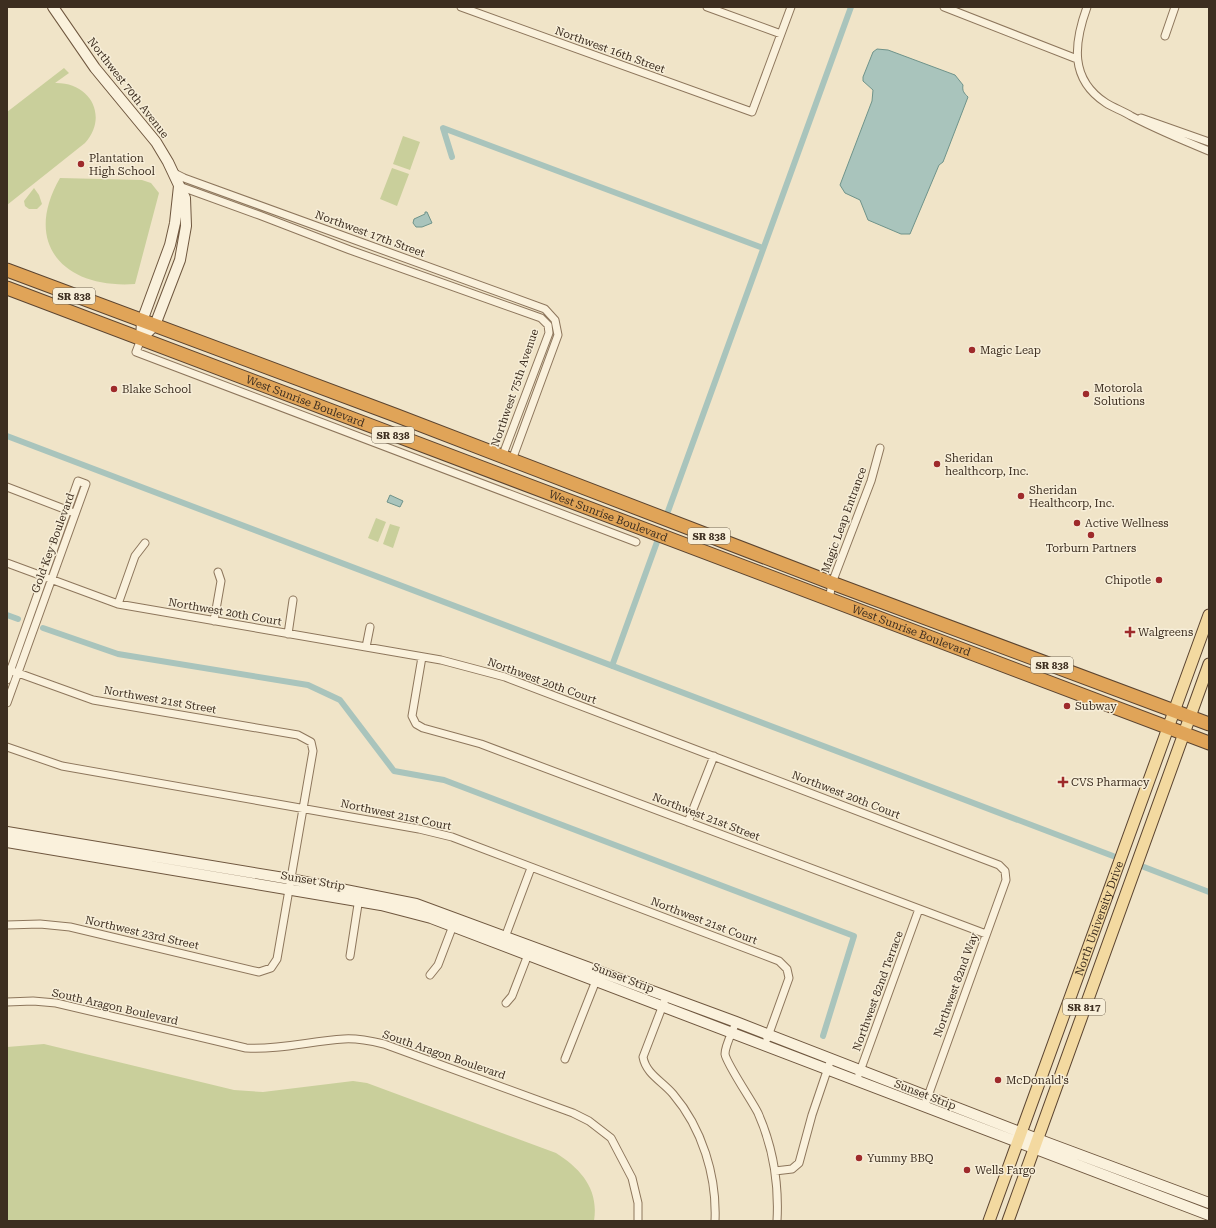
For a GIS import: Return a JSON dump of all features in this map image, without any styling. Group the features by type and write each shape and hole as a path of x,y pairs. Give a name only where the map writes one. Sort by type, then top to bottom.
{"highway":[{"name":"West Sunrise Boulevard","path":"7,270 832,583 1175,710 1209,724"},
{"name":"West Sunrise Boulevard","path":"7,288 1209,743"},
{"path":"504,476 531,468"}],"main road":[{"name":"North University Drive","path":"989,1221 1209,615"},
{"name":"North University Drive","path":"1008,1221 1209,664"}],"street":[{"name":"Northwest 70th Avenue","path":"53,7 95,68 156,142 174,173 185,198 186,226 183,249 155,325 141,339"},
{"name":"Northwest 16th Street","path":"461,7 752,112 781,34"},
{"path":"707,7 781,34 791,7"},
{"path":"944,7 1077,59"},
{"path":"1087,7 1077,40 1077,59 1080,69 1092,90 1106,104 1165,134 1209,151"},
{"path":"1164,36 1175,7"},
{"path":"1126,113 1168,126 1209,142"},
{"name":"Northwest 17th Street","path":"174,173 184,178 545,309 555,320"},
{"name":"Northwest 70th Avenue","path":"179,186 175,223 170,246 142,320 141,339 136,352 494,488"},
{"name":"Northwest 17th Street","path":"179,186 394,266 521,310 541,318 548,325"},
{"name":"Northwest 75th Avenue","path":"507,459 558,335 555,320"},
{"name":"Northwest 75th Avenue","path":"507,459 549,333 548,325"},
{"name":"Magic Leap Entrance","path":"829,600 832,583 871,481 880,448"},
{"path":"504,476 494,488 636,542"},
{"name":"Gold Key Boulevard","path":"7,680 9,670 48,579 76,514 86,484 78,481 68,511 48,579 18,673 7,703"},
{"path":"7,487 76,514"},
{"path":"118,604 135,556 145,543"},
{"name":"Northwest 20th Court","path":"7,563 118,604 441,660 505,677 999,865 1005,871"},
{"path":"214,621 221,581 218,572"},
{"path":"288,634 293,600"},
{"path":"366,647 370,627"},
{"name":"Northwest 21st Street","path":"422,657 412,716 416,724 423,728 481,744 986,934"},
{"name":"Northwest 21st Street","path":"9,670 93,700 298,735 311,742 313,751 303,808"},
{"name":"Northwest 21st Court","path":"7,747 62,766 303,808 439,834 779,961 787,969 789,978 768,1035"},
{"path":"688,822 714,756"},
{"path":"289,884 303,808"},
{"name":"Sunset Strip","path":"7,832 359,897 454,922 664,1001 732,1032 1018,1143 1035,1143 1209,1203"},
{"name":"Sunset Strip","path":"7,842 289,884"},
{"path":"504,941 531,868"},
{"name":"Northwest 82nd Way","path":"924,1107 1006,880 1005,871"},
{"name":"Northwest 23rd Street","path":"7,925 40,924 70,927 259,972 271,968 277,959 289,884"},
{"path":"350,956 359,897"},
{"name":"Northwest 82nd Terrace","path":"857,1081 919,909"},
{"path":"430,975 438,965 454,922"},
{"path":"506,1003 512,996 530,950"},
{"path":"565,1059 597,976"},
{"name":"South Aragon Boulevard","path":"7,1002 33,1001 56,1003 246,1048 265,1049 344,1039 364,1040 384,1044 573,1113 590,1122 611,1138 632,1178 638,1203 638,1221"},
{"path":"664,1001 643,1056 645,1065 685,1109 698,1134 710,1168 716,1203 715,1221"},
{"name":"Sunset Strip","path":"664,1001 736,1022 1022,1132 1035,1143 1209,1215"},
{"path":"736,1022 725,1053 727,1061 758,1113 768,1142 775,1171 777,1221"},
{"path":"765,1045 768,1035"},
{"path":"775,1171 792,1169 799,1163 812,1115 831,1059"}],"green space":[{"path":"64,68 69,73 55,83 67,84 78,88 86,94 92,102 95,112 95,122 92,133 85,143 7,205 7,112"},
{"path":"403,136 420,142 410,170 393,164"},
{"path":"392,168 409,174 397,206 380,199"},
{"path":"60,178 142,180 151,183 159,193 135,284 110,284 88,279 70,270 57,258 48,242 46,223 49,202"},
{"path":"34,188 39,195 42,204 37,209 29,209 25,206 24,201"},
{"path":"376,518 386,522 378,542 368,538"},
{"path":"390,524 400,527 393,548 383,544"},
{"path":"44,1044 234,1090 263,1092 353,1081 367,1083 556,1153 573,1166 586,1181 594,1199 594,1221 7,1221 7,1047"}],"water":[{"path":"877,49 888,50 955,75 963,85 964,92 968,97 943,162 939,165 910,234 901,234 868,220 860,200 845,193 840,185 872,101 873,90 863,81 863,77 873,52"},
{"path":"425,212 427,212 432,223 422,227 416,227 413,223 414,219 425,214"},
{"path":"390,495 403,501 400,507 387,502"}],"waterway":[{"path":"667,514 851,7"},
{"path":"452,157 443,128 763,248"},
{"path":"7,436 697,700 1113,856"},
{"path":"612,666 657,542"},
{"path":"7,615 18,619"},
{"path":"43,628 118,654 308,685 340,700 394,771 444,780 854,936 823,1036"},
{"path":"1144,867 1209,892"}],"place":[{"name":"Plantation High School","path":"81,164"},
{"name":"Magic Leap","path":"972,350"},
{"name":"Blake School","path":"114,389"},
{"name":"Motorola Solutions","path":"1086,394"},
{"name":"Sheridan healthcorp, Inc.","path":"937,464"},
{"name":"Sheridan Healthcorp, Inc.","path":"1021,496"},
{"name":"Active Wellness","path":"1077,523"},
{"name":"Torburn Partners","path":"1091,535"},
{"name":"Chipotle","path":"1159,580"},
{"name":"Walgreens","path":"1130,632"},
{"name":"Subway","path":"1067,706"},
{"name":"CVS Pharmacy","path":"1063,782"},
{"name":"McDonald's","path":"998,1080"},
{"name":"Yummy BBQ","path":"859,1158"},
{"name":"Wells Fargo","path":"967,1170"}]}
